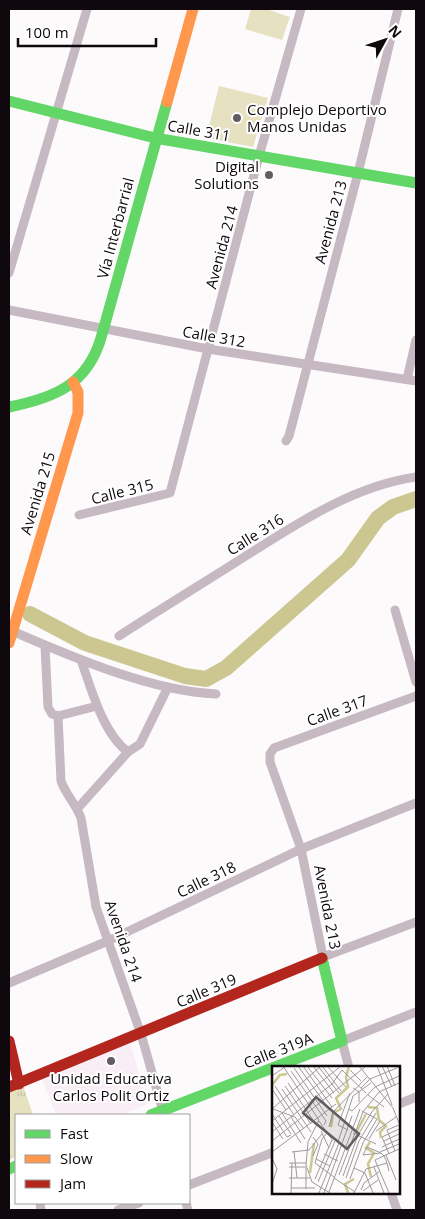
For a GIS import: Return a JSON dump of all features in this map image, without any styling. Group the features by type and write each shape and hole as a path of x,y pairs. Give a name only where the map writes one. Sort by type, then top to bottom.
{"street":[{"path":"9,273 87,9"},
{"name":"Vía Interbarrial","path":"9,407 40,399 73,382 91,363 103,330 155,138 193,9"},
{"name":"Avenida 214","path":"170,493 259,156 301,9"},
{"name":"Avenida 213","path":"286,441 289,436 358,173 398,9"},
{"name":"Calle 311","path":"9,101 155,138 416,182"},
{"name":"Calle 312","path":"9,310 103,330 208,349 412,380"},
{"path":"412,380 416,340"},
{"name":"Avenida 215","path":"10,637 78,413 78,392 73,382"},
{"name":"Calle 316","path":"118,636 308,517 342,500 394,482 416,477"},
{"name":"Calle 315","path":"79,515 170,493"},
{"path":"394,610 416,682"},
{"path":"10,637 45,646 81,660 168,687 187,692 216,694"},
{"path":"45,646 48,707 52,714 58,716 97,706"},
{"path":"81,660 97,706 120,746 128,752"},
{"path":"78,808 128,752 140,744 168,687"},
{"name":"Calle 317","path":"270,754 274,748 416,696"},
{"name":"Avenida 214","path":"58,716 61,781 64,791 78,808 96,907 110,940 142,1034 163,1113"},
{"name":"Avenida 213","path":"270,754 270,762 301,849 323,957 348,1066"},
{"name":"Calle 318","path":"9,983 110,940 301,849 416,803"},
{"name":"Calle 319","path":"14,1086 323,957 416,922"},
{"name":"Calle 319A","path":"280,1066 416,1012"},
{"path":"9,1041 14,1086"},
{"name":"Calle 319A","path":"163,1113 272,1069"},
{"path":"400,1104 416,1097"},
{"path":"190,1185 272,1153"},
{"path":"391,1194 397,1210"},
{"path":"118,1210 136,1204"}],"shaded area":[{"name":"Unidad Educativa Carlos Polit Ortiz","path":"130,1043 148,1104 123,1114 56,1114 42,1079"}],"green space":[{"path":"251,9 266,9 290,17 282,40 245,29"},
{"name":"Complejo Deportivo Manos Unidas","path":"219,86 268,98 253,147 206,138"},
{"path":"23,1085 33,1114 15,1114 15,1157 9,1160 9,1091"}],"waterway":[{"path":"30,614 85,643 185,676 206,679 226,668 348,560 378,518 393,507 416,499"}],"traffic: fast":[{"path":"9,101 155,138 416,183"},
{"path":"9,407 40,399 67,387 78,378 95,354 167,102"},
{"path":"277,1066 342,1041 322,958"},
{"path":"154,1114 272,1068"},
{"path":"9,1169 15,1166"}],"traffic: slow":[{"path":"167,102 193,9"},
{"path":"9,643 78,413 78,392 73,382"}],"traffic: jam":[{"path":"9,1087 322,958"},
{"path":"9,1041 19,1084"}],"place":[{"name":"Complejo Deportivo Manos Unidas","path":"237,118"},
{"name":"Digital Solutions","path":"269,175"},
{"name":"Unidad Educativa Carlos Polit Ortiz","path":"111,1061"}]}
